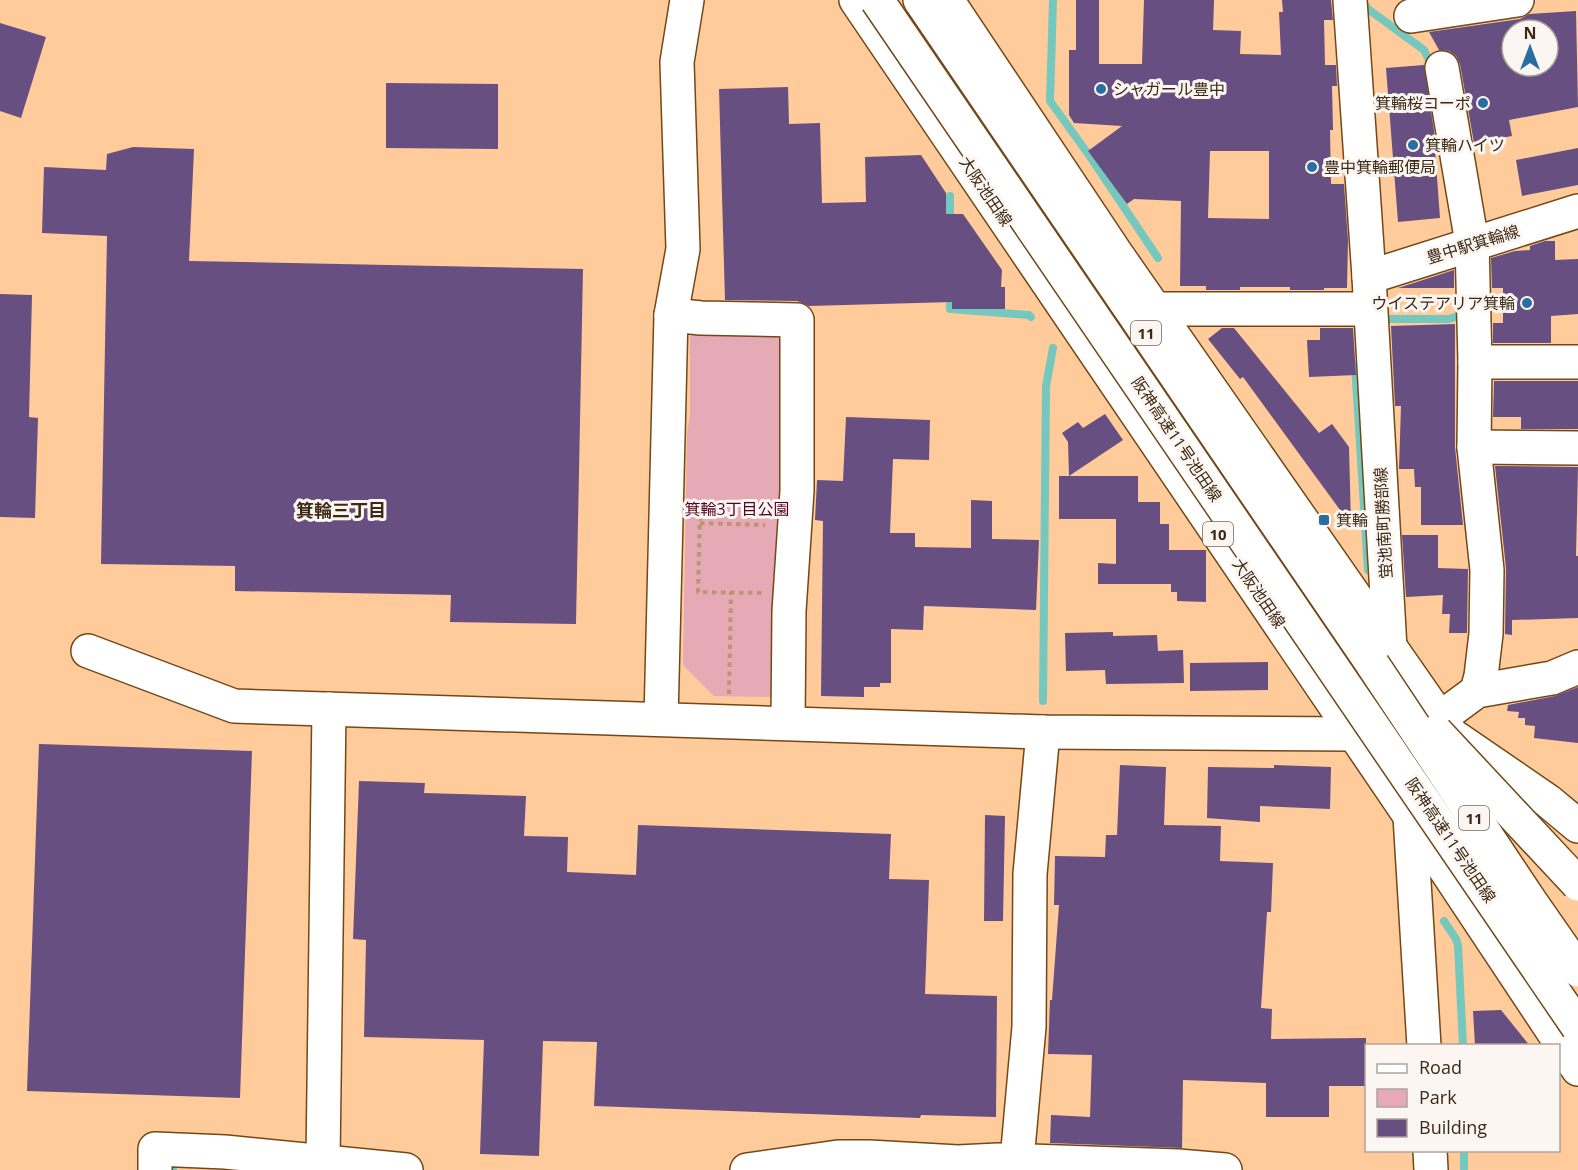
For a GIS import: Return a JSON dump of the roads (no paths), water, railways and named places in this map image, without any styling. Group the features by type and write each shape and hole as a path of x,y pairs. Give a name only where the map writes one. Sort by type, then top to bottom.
{"main road":[{"path":"661,719 671,315 682,249 677,62 687,0"},
{"name":"大阪池田線","path":"856,0 1410,816 1578,1069"},
{"name":"阪神高速11号池田線","path":"877,0 1578,1027"},
{"name":"阪神高速11号池田線","path":"920,0 1381,657 1530,901 1578,970"},
{"path":"947,0 1155,309 1381,657 1444,726 1577,884"},
{"name":"蛍池南町勝部線","path":"1350,0 1369,277 1381,657 1410,816 1424,1044"},
{"path":"1410,16 1517,0"},
{"path":"1442,68 1472,243 1476,362 1474,447 1487,570 1486,634 1477,691 1444,726"},
{"name":"豊中駅箕輪線","path":"1369,277 1578,210"},
{"path":"1155,309 1370,309"},
{"path":"671,315 701,318 797,320 797,491 789,611 788,723"},
{"path":"1476,362 1578,362"},
{"path":"1474,447 1578,448"},
{"path":"88,651 234,706 1043,732 1354,734"},
{"name":"11","path":"1381,657 1577,884"},
{"path":"1477,691 1552,678 1578,667"},
{"path":"323,1161 329,709"},
{"path":"1444,726 1548,801 1578,826"},
{"path":"1017,1160 1029,1027 1030,874 1043,732"},
{"name":"11","path":"1530,901 1578,950"},
{"name":"11","path":"1530,901 1578,958"},
{"path":"155,1170 155,1149 225,1152 406,1170"},
{"path":"1430,1152 1431,1170"},
{"path":"747,1170 838,1157 901,1164 1017,1160 1099,1167 1178,1166 1225,1170"}],"waterway":[{"path":"1053,0 1050,101 1158,258"},
{"path":"1361,0 1368,9 1424,50 1433,68"},
{"path":"950,196 950,223"},
{"path":"950,293 950,309 1031,317"},
{"path":"1385,319 1449,319 1467,313"},
{"path":"1043,701 1046,386 1053,348"},
{"path":"1355,365 1368,570"},
{"path":"1444,921 1458,945 1463,1044"},
{"path":"1464,1152 1464,1170"},
{"path":"173,1170 173,1164 180,1161"}],"place":[{"name":"シャガール豊中","path":"1101,89"},
{"name":"箕輪桜コーポ","path":"1483,103"},
{"name":"箕輪ハイツ","path":"1413,145"},
{"name":"豊中箕輪郵便局","path":"1312,167"},
{"name":"ウイステアリア箕輪","path":"1527,303"},
{"name":"箕輪","path":"1324,520"}],"district":[{"name":"箕輪三丁目","path":"341,510"}],"park label":[{"name":"箕輪3丁目公園","path":"737,509"}]}
